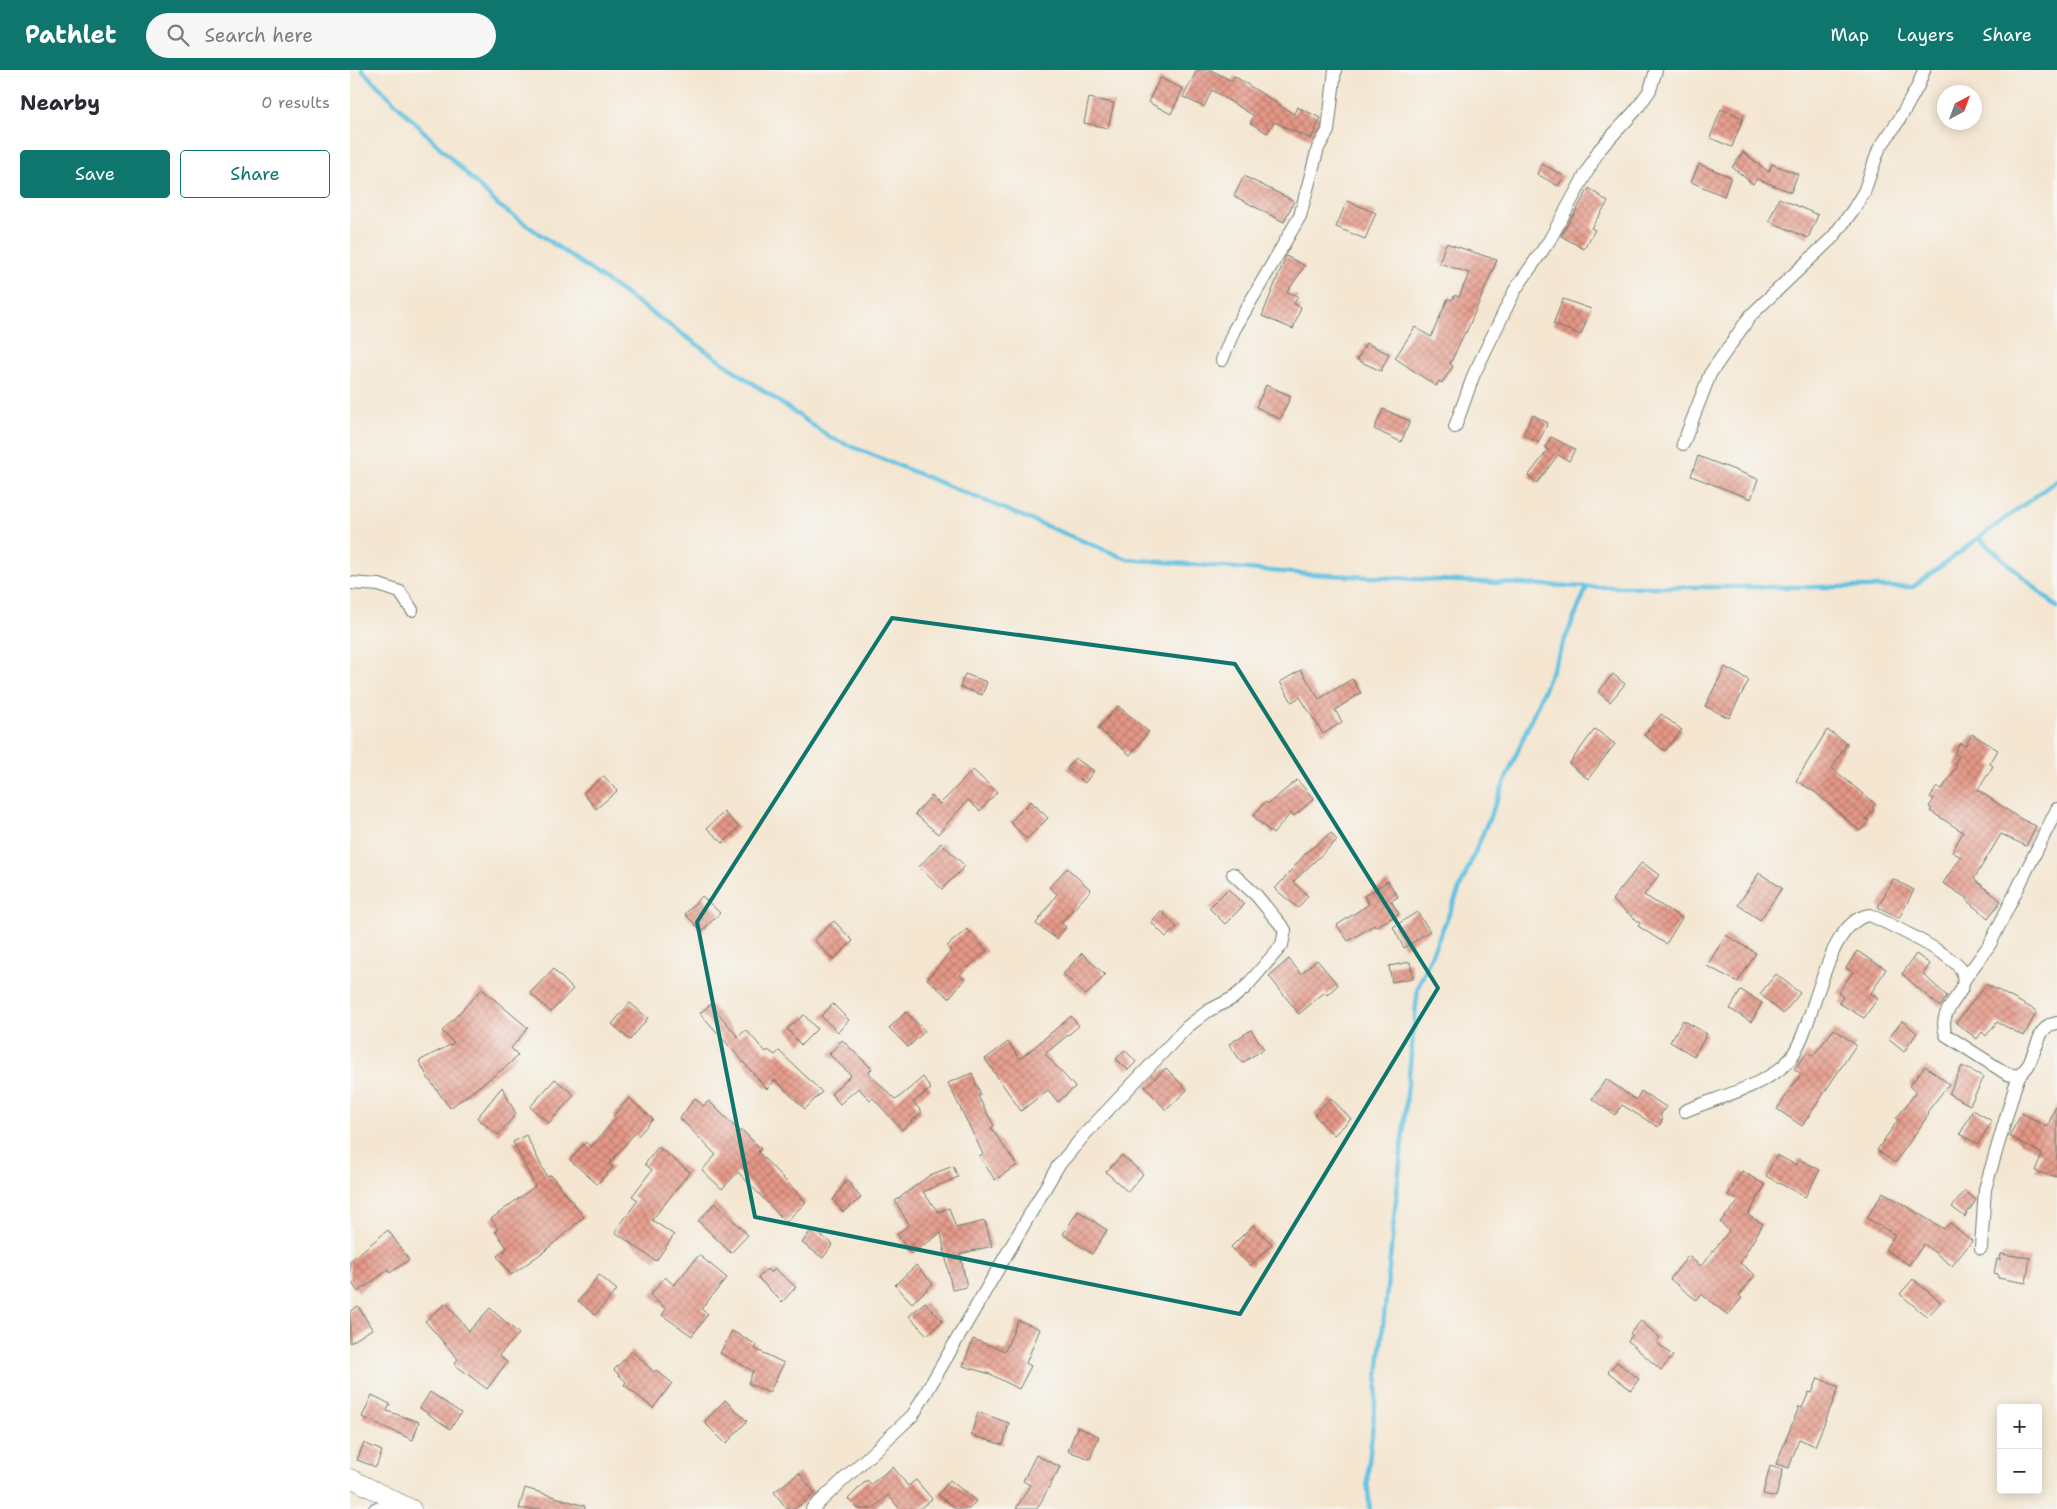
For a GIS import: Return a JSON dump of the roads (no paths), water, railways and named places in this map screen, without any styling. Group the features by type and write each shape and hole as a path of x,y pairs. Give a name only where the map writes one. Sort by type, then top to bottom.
{"street":[{"path":"1222,360 1234,330 1300,216 1318,148 1328,131 1335,70"},
{"path":"1455,427 1474,374 1515,290 1549,241 1599,150 1636,110 1650,90 1656,70"},
{"path":"1683,444 1710,374 1751,315 1833,237 1853,210 1864,192 1878,149 1904,111 1918,86 1924,70"},
{"path":"350,583 378,585 400,592 412,610"},
{"path":"2019,1076 2007,1074 1946,1035 1943,1020 1962,988 1964,980 1990,944 2057,809"},
{"path":"812,1509 913,1415 1058,1166 1086,1132 1187,1027 1208,1012 1234,998 1282,945 1285,930 1256,896 1233,874"},
{"path":"1685,1111 1751,1086 1780,1069 1790,1059 1806,1032 1826,964 1855,919 1870,915 1909,934 1955,963 1962,972 1964,980"},
{"path":"1981,1248 1985,1190 1993,1156 2019,1076 2028,1066 2042,1032 2049,1025 2057,1023"},
{"path":"350,1478 408,1507"},
{"path":"375,1509 408,1507"}],"waterway":[{"path":"362,70 498,205 831,438 1127,559 1307,574 1587,587 1913,587 2057,480"},
{"path":"1979,538 2057,607"},
{"path":"1370,1509 1367,1482 1418,987 1587,587"}]}
